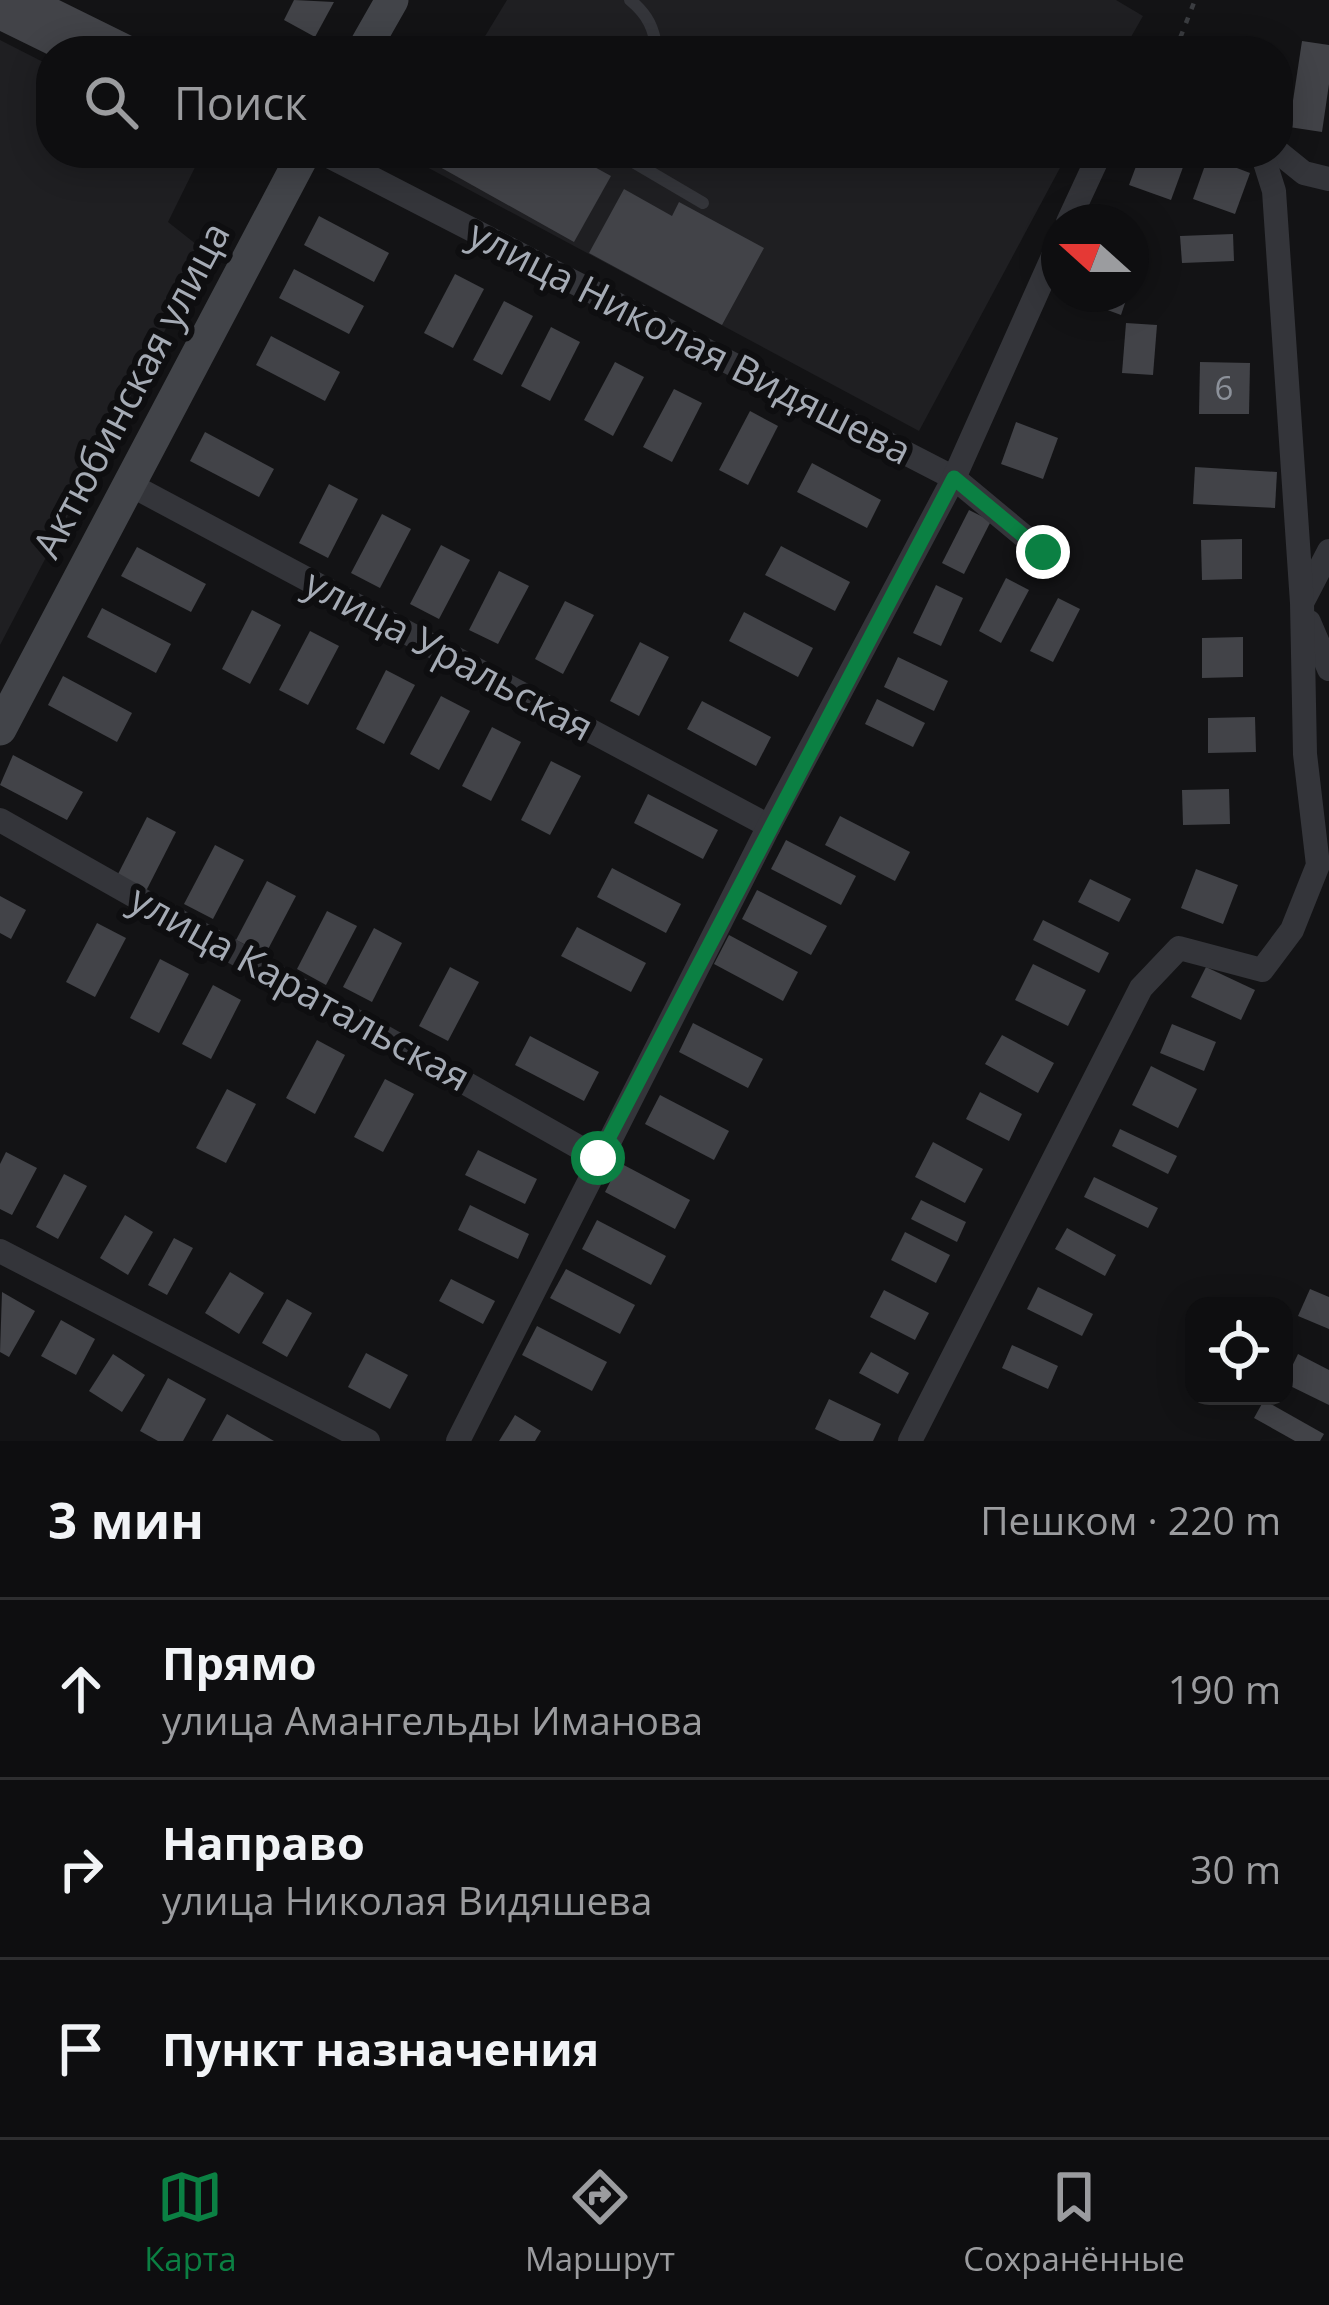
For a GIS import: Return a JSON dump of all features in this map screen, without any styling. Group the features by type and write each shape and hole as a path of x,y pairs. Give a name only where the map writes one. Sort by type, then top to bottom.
{"street":[{"path":"372,36 392,0"},
{"path":"1293,164 1329,179"},
{"name":"Актюбинская улица","path":"0,729 296,168"},
{"name":"улица Николая Видяшева","path":"352,168 954,478 1043,552"},
{"path":"1076,204 1093,168"},
{"path":"910,1441 1141,988 1179,948 1262,970 1292,930 1318,865 1305,754 1302,603 1274,191 1267,168"},
{"path":"458,1441 598,1158 954,478 1041,283"},
{"name":"улица Уральская","path":"129,484 769,826"},
{"path":"1329,551 1302,603 1329,669"},
{"name":"улица Каратальская","path":"0,820 598,1158"},
{"path":"0,1251 368,1441"}],"lane":[{"path":"630,0 644,12 654,36"},
{"path":"644,168 703,203"}],"path":[{"path":"1181,36 1195,0"}],"shaded area":[{"path":"507,0 1116,0 1143,16 1132,36 485,36"},
{"path":"0,40 36,58 36,168 195,168 168,222 206,252 0,645"},
{"path":"429,168 1060,168 919,431"}],"building":[{"path":"0,0 59,0 132,36 36,36 36,49 0,31"},
{"path":"294,0 334,2 316,36 284,20"},
{"path":"1302,41 1329,45 1322,132 1293,128"},
{"path":"442,168 596,168 611,176 574,242"},
{"path":"1135,168 1183,168 1171,200 1129,185"},
{"path":"1204,168 1250,173 1235,214 1193,199"},
{"path":"624,189 672,216 679,202 764,248 722,325 589,253"},
{"path":"319,216 389,253 374,282 304,245"},
{"path":"1233,234 1234,261 1182,263 1180,236"},
{"path":"294,269 364,306 349,334 279,298"},
{"path":"455,274 484,289 453,348 424,333"},
{"path":"504,301 533,316 502,375 473,360"},
{"path":"1126,323 1157,325 1153,375 1122,373"},
{"path":"551,327 580,342 550,401 521,386"},
{"path":"271,336 340,372 325,401 256,365"},
{"path":"615,362 644,377 613,436 584,420"},
{"path":"1200,362 1250,363 1249,414 1199,414"},
{"path":"674,389 702,403 672,462 643,447"},
{"path":"750,411 778,426 748,485 719,470"},
{"path":"1016,422 1058,438 1043,479 1001,464"},
{"path":"205,432 274,469 259,497 190,461"},
{"path":"812,463 881,500 867,528 797,492"},
{"path":"1195,467 1277,472 1275,508 1193,504"},
{"path":"329,484 358,499 328,558 299,543"},
{"path":"969,510 991,521 964,574 942,563"},
{"path":"382,514 411,529 380,588 351,573"},
{"path":"1242,539 1242,579 1202,580 1201,540"},
{"path":"441,545 470,560 439,619 410,604"},
{"path":"781,546 850,582 835,611 765,575"},
{"path":"137,547 206,584 191,612 121,576"},
{"path":"499,571 529,586 498,644 469,630"},
{"path":"1006,578 1029,590 1001,643 979,631"},
{"path":"936,585 963,598 941,646 913,633"},
{"path":"1058,598 1080,609 1053,662 1030,651"},
{"path":"565,601 594,615 563,674 535,659"},
{"path":"102,608 171,644 156,673 87,637"},
{"path":"252,610 281,625 250,684 222,669"},
{"path":"744,612 813,648 798,677 729,641"},
{"path":"310,631 339,646 308,705 279,690"},
{"path":"1243,637 1243,677 1202,678 1202,638"},
{"path":"640,642 669,657 639,716 610,701"},
{"path":"898,657 948,681 934,711 884,687"},
{"path":"386,670 415,685 384,744 356,729"},
{"path":"63,676 132,713 117,742 48,705"},
{"path":"441,696 470,711 439,770 410,754"},
{"path":"877,699 925,723 913,747 865,724"},
{"path":"702,701 771,737 756,766 687,729"},
{"path":"1255,717 1256,752 1208,753 1208,718"},
{"path":"492,727 521,742 491,801 462,786"},
{"path":"13,755 83,792 67,820 0,785"},
{"path":"551,761 581,776 550,835 521,820"},
{"path":"1229,789 1230,824 1183,825 1182,790"},
{"path":"648,794 718,830 703,859 634,823"},
{"path":"840,816 910,852 895,881 825,845"},
{"path":"147,817 176,832 146,891 117,876"},
{"path":"786,840 856,876 841,905 771,869"},
{"path":"215,845 244,860 213,919 184,904"},
{"path":"612,868 681,904 666,933 597,897"},
{"path":"1196,869 1238,885 1223,924 1181,908"},
{"path":"1090,879 1131,899 1119,922 1078,902"},
{"path":"267,881 296,896 265,955 236,940"},
{"path":"757,890 827,926 811,955 742,919"},
{"path":"0,896 26,910 11,939 0,933"},
{"path":"327,911 357,926 326,985 297,969"},
{"path":"1043,920 1109,953 1099,973 1033,940"},
{"path":"97,923 126,938 95,997 66,982"},
{"path":"577,927 646,963 631,992 561,956"},
{"path":"374,928 402,943 372,1002 343,987"},
{"path":"729,935 798,972 783,1001 714,964"},
{"path":"160,959 189,974 159,1033 130,1018"},
{"path":"1033,964 1086,990 1068,1026 1015,1000"},
{"path":"450,967 479,982 448,1041 419,1026"},
{"path":"1206,967 1255,990 1241,1020 1191,997"},
{"path":"213,985 241,1000 211,1059 182,1044"},
{"path":"693,1023 763,1059 748,1088 679,1052"},
{"path":"1172,1024 1216,1042 1204,1071 1160,1053"},
{"path":"1002,1035 1054,1063 1038,1093 985,1064"},
{"path":"530,1036 599,1072 584,1101 515,1065"},
{"path":"317,1040 345,1055 315,1114 286,1098"},
{"path":"1151,1066 1197,1089 1178,1128 1132,1105"},
{"path":"385,1079 414,1094 383,1152 354,1137"},
{"path":"227,1089 256,1104 226,1163 196,1148"},
{"path":"980,1092 1022,1114 1009,1141 966,1119"},
{"path":"660,1095 729,1131 714,1160 645,1124"},
{"path":"1120,1129 1177,1156 1168,1174 1112,1146"},
{"path":"933,1142 983,1169 965,1203 915,1177"},
{"path":"478,1150 537,1179 525,1204 465,1175"},
{"path":"6,1152 37,1168 12,1215 0,1209 0,1164"},
{"path":"620,1163 690,1200 675,1229 605,1192"},
{"path":"64,1174 87,1186 58,1239 36,1227"},
{"path":"1094,1177 1158,1208 1148,1228 1084,1197"},
{"path":"921,1200 966,1222 957,1242 911,1219"},
{"path":"470,1205 529,1234 518,1259 458,1230"},
{"path":"125,1215 153,1232 128,1275 100,1258"},
{"path":"597,1220 666,1256 651,1285 582,1249"},
{"path":"1067,1228 1116,1255 1105,1276 1055,1249"},
{"path":"905,1232 950,1255 936,1283 891,1260"},
{"path":"174,1238 193,1248 167,1295 148,1285"},
{"path":"566,1269 635,1305 620,1334 550,1298"},
{"path":"230,1272 264,1293 239,1334 205,1313"},
{"path":"451,1279 495,1301 483,1324 439,1301"},
{"path":"1038,1287 1093,1314 1082,1336 1027,1309"},
{"path":"1310,1289 1329,1297 1329,1329 1298,1316"},
{"path":"884,1290 929,1313 915,1340 870,1317"},
{"path":"2,1292 35,1311 9,1357 0,1352"},
{"path":"287,1299 312,1313 287,1357 262,1343"},
{"path":"61,1320 95,1339 76,1375 41,1356"},
{"path":"537,1326 607,1362 592,1391 522,1355"},
{"path":"1012,1345 1058,1366 1048,1389 1002,1368"},
{"path":"871,1352 909,1373 898,1394 859,1373"},
{"path":"366,1353 408,1375 390,1409 348,1387"},
{"path":"113,1354 145,1375 122,1412 89,1391"},
{"path":"1298,1354 1329,1370 1329,1405 1293,1387"},
{"path":"168,1378 206,1399 183,1441 158,1441 140,1431"},
{"path":"829,1399 881,1424 873,1441 840,1441 815,1429"},
{"path":"1261,1405 1273,1405 1324,1434 1320,1441 1295,1441 1254,1418"},
{"path":"227,1414 274,1441 212,1441"},
{"path":"515,1415 541,1431 535,1441 499,1441"}],"route":[{"path":"598,1158 954,478 1043,552"}]}
